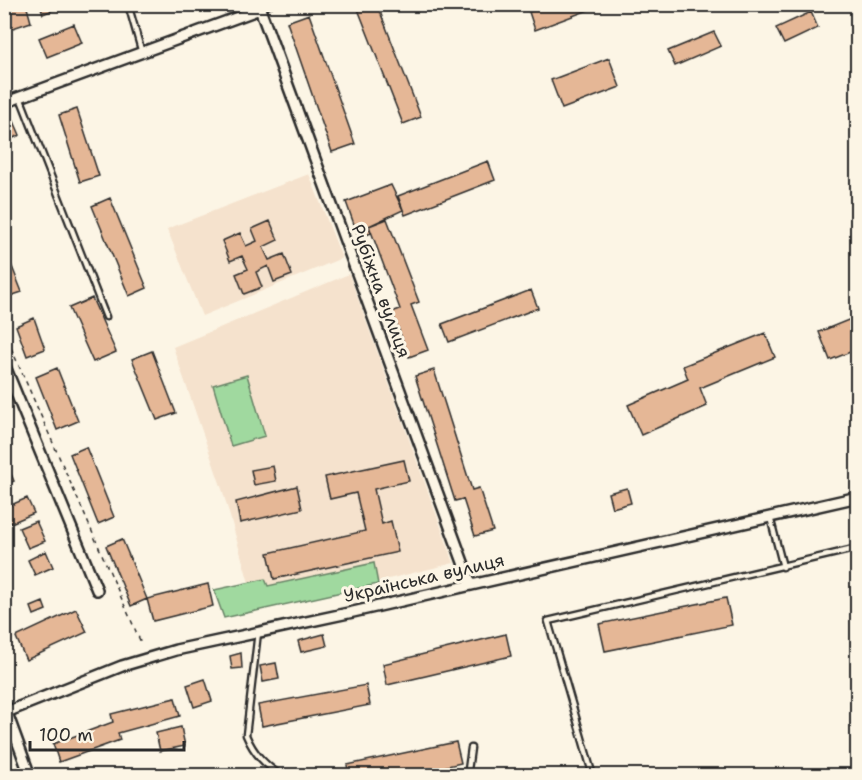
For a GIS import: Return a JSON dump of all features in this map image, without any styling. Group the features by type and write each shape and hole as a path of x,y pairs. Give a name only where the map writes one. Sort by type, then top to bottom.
{"street":[{"path":"4,103 260,9"},
{"name":"Рубіжна вулиця","path":"260,9 471,584"},
{"path":"4,364 97,590"},
{"name":"Українська вулиця","path":"5,710 122,666 176,650 858,497"},
{"path":"5,710 30,776"}],"lane":[{"path":"128,4 142,53"},
{"path":"260,9 271,4"},
{"path":"20,97 106,317"},
{"path":"770,517 783,567"},
{"path":"593,776 548,621 858,548"},
{"path":"258,632 246,735 252,750 282,776"},
{"path":"464,776 468,770 471,748"}],"path":[{"path":"4,332 141,645"}],"shaded area":[{"path":"309,174 342,258 202,316 167,229"},
{"path":"349,274 454,563 257,611 223,492 173,347"}],"green space":[{"path":"247,375 265,436 231,446 213,385"},
{"path":"374,563 378,584 224,618 214,590 265,579 268,586"}],"building":[{"path":"26,4 31,22 4,31 4,9"},
{"path":"40,4 68,4 43,14"},
{"path":"356,4 377,4 421,117 403,124"},
{"path":"548,4 602,5 535,30 529,12"},
{"path":"811,12 818,28 784,44 776,28"},
{"path":"309,14 355,144 332,152 287,22"},
{"path":"74,24 82,43 47,57 39,38"},
{"path":"714,32 721,46 675,66 668,51"},
{"path":"609,58 620,87 562,109 551,80"},
{"path":"77,109 99,176 80,182 59,115"},
{"path":"10,112 20,135 4,142 4,114"},
{"path":"488,161 495,180 405,215 398,196"},
{"path":"391,185 403,210 369,226 371,233 359,238 346,202"},
{"path":"110,198 147,288 129,296 92,206"},
{"path":"387,219 419,302 411,305 428,350 409,357 392,312 400,309 369,226"},
{"path":"270,221 278,240 263,247 269,260 284,254 292,275 274,282 268,266 256,272 262,287 244,294 236,274 248,269 242,256 230,261 222,241 240,233 246,246 257,241 252,229"},
{"path":"7,254 22,292 4,298 4,255"},
{"path":"531,290 538,308 449,342 442,324"},
{"path":"92,298 116,352 93,362 69,308"},
{"path":"858,316 858,349 830,360 819,332"},
{"path":"34,318 45,349 27,356 16,326"},
{"path":"765,333 775,357 700,388 707,406 641,435 628,405 688,379 683,366"},
{"path":"152,351 176,413 157,420 132,359"},
{"path":"57,368 78,421 57,430 36,377"},
{"path":"434,370 472,490 479,488 493,531 475,536 463,499 455,501 415,376"},
{"path":"86,447 114,517 98,524 70,454"},
{"path":"404,460 409,481 374,489 382,524 391,521 398,552 274,579 268,553 365,531 356,493 330,499 325,477"},
{"path":"273,466 276,481 254,485 251,470"},
{"path":"8,467 14,481 4,485 4,469"},
{"path":"297,486 302,509 240,523 236,502"},
{"path":"627,488 631,503 612,508 608,493"},
{"path":"27,498 34,513 9,524 4,515 4,508"},
{"path":"36,521 45,541 28,548 19,528"},
{"path":"122,539 147,599 131,606 106,546"},
{"path":"46,551 53,567 35,575 28,560"},
{"path":"208,584 213,606 153,621 147,599"},
{"path":"726,598 732,625 605,651 599,624"},
{"path":"43,602 46,610 34,615 31,607"},
{"path":"76,609 87,632 26,660 16,637"},
{"path":"324,634 327,646 301,652 298,641"},
{"path":"506,634 511,656 387,685 383,664"},
{"path":"241,653 242,668 232,669 230,656"},
{"path":"276,663 279,679 263,682 260,666"},
{"path":"205,679 212,701 194,707 187,685"},
{"path":"366,685 370,705 262,726 258,705"},
{"path":"175,698 180,716 118,733 120,740 59,762 53,744 113,722 111,714"},
{"path":"181,727 185,746 160,751 156,733"},
{"path":"456,742 461,763 404,776 349,776 347,765"}]}
